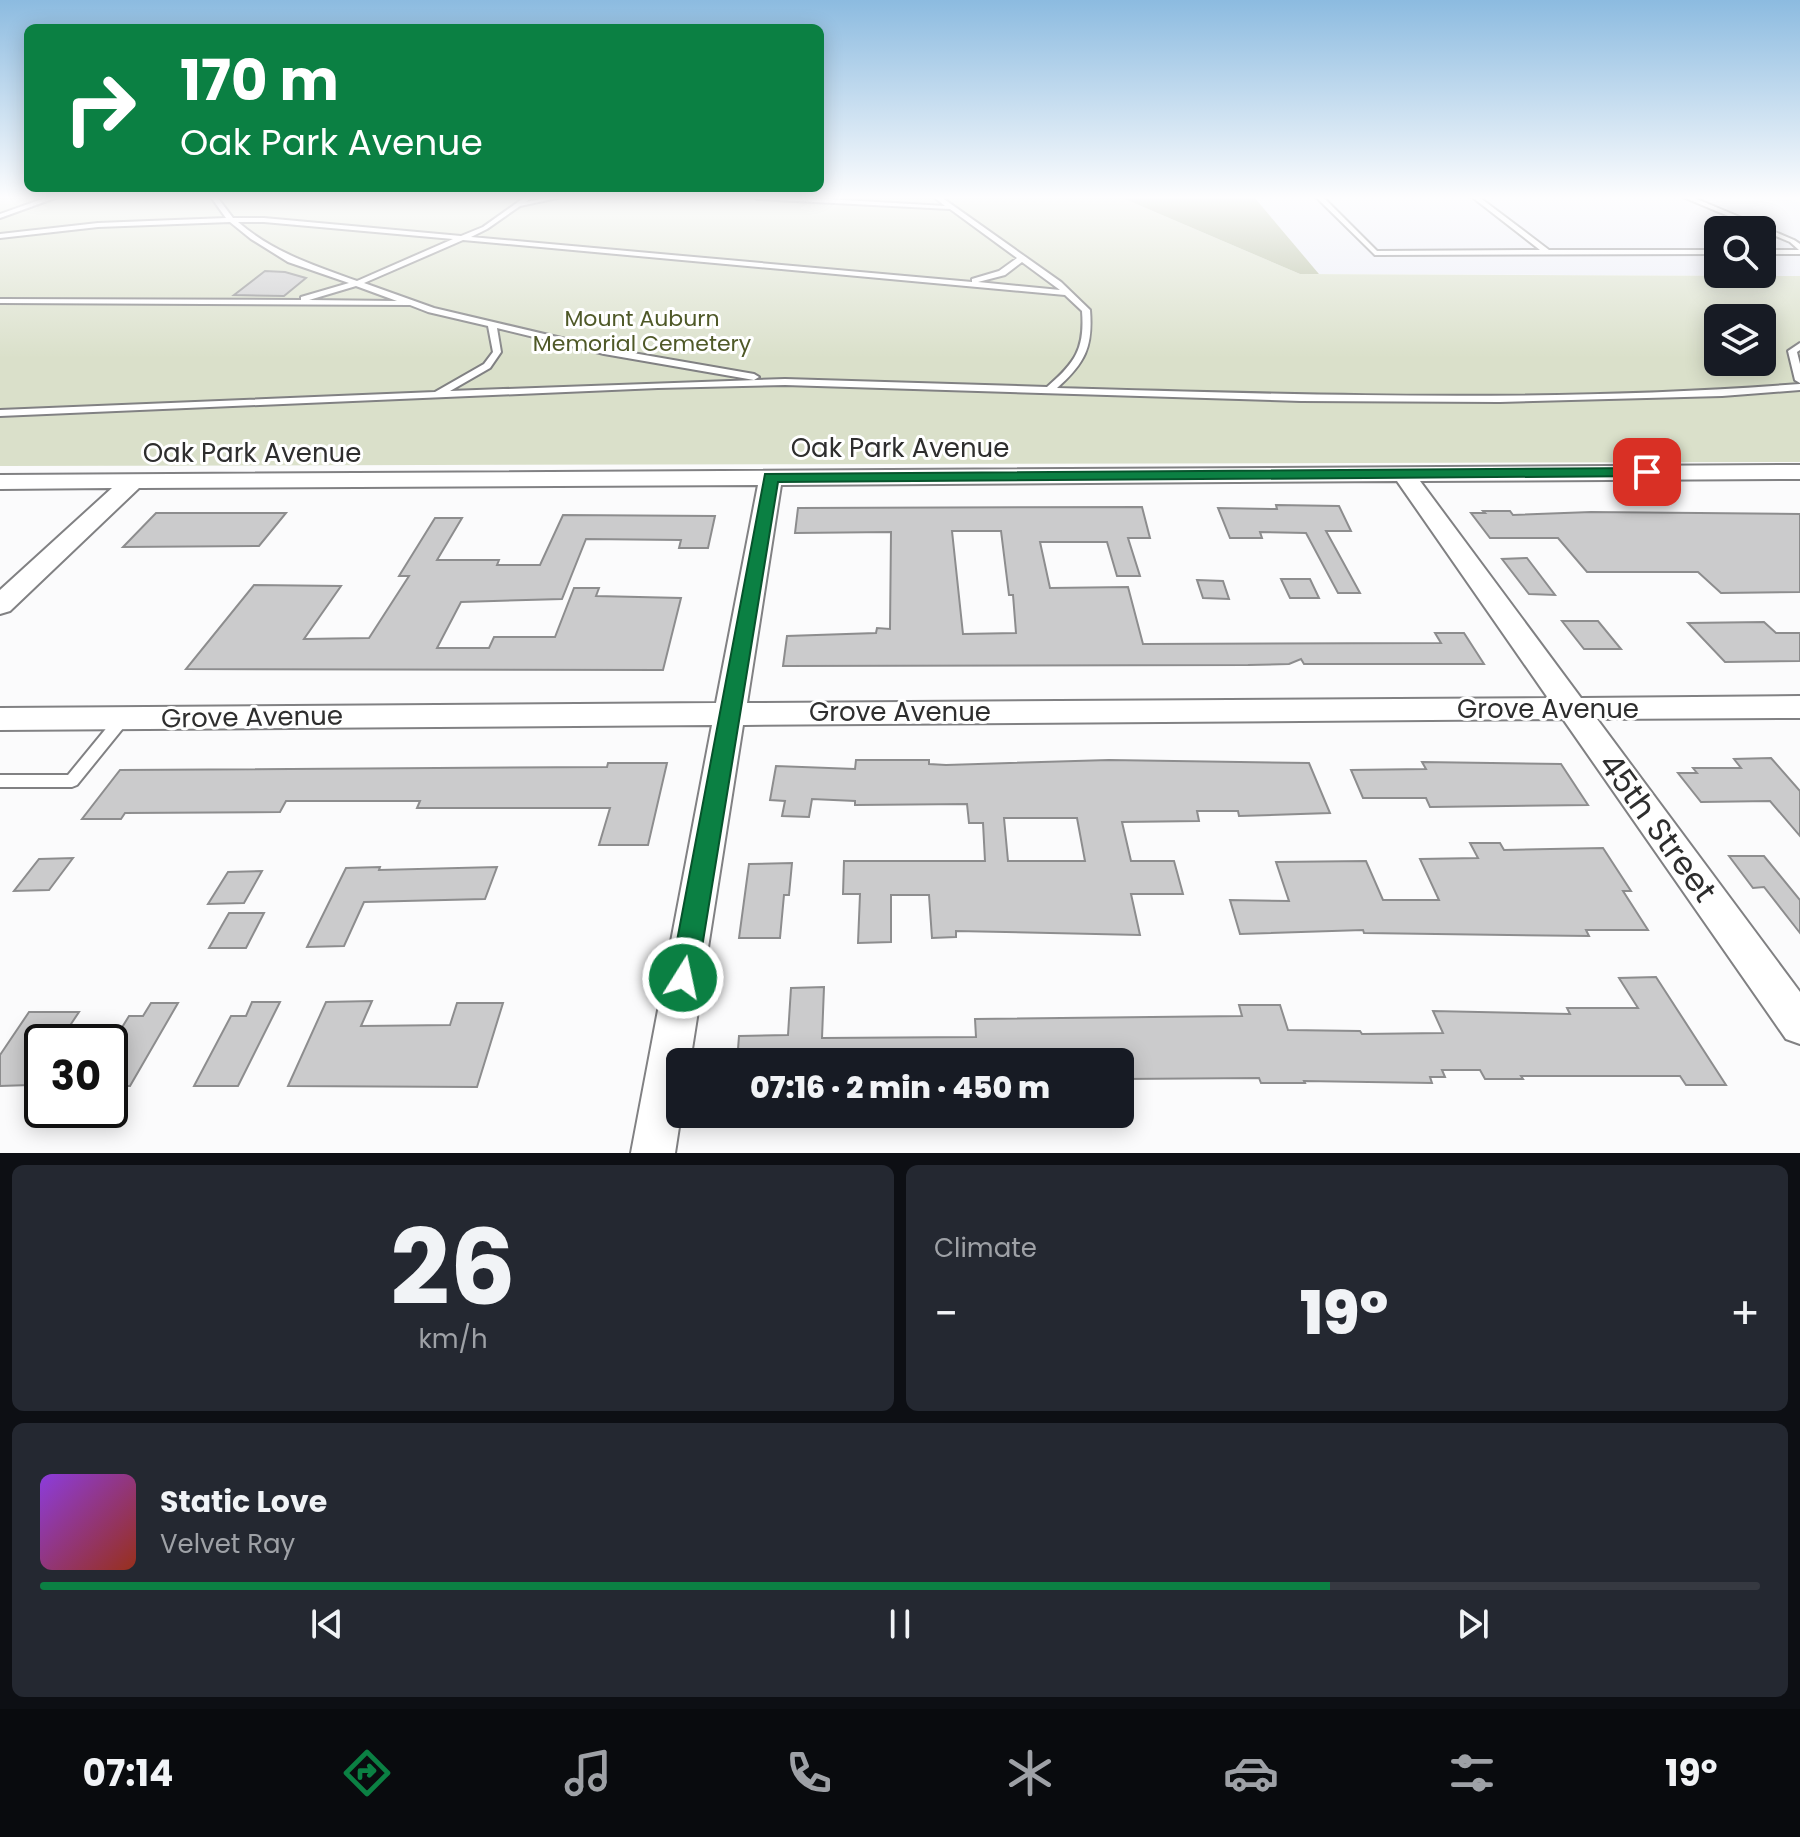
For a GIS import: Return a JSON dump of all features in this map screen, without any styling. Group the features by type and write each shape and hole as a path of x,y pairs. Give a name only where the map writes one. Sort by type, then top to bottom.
{"street":[{"name":"Oak Park Avenue","path":"0,482 1800,472"},
{"name":"45th Street","path":"1403,473 1800,1025"},
{"path":"653,1153 771,477"},
{"path":"0,605 133,481"},
{"name":"Grove Avenue","path":"0,719 1800,707"}],"lane":[{"path":"275,251 291,260 412,303 604,351 785,382"},
{"path":"289,303 358,283 430,251"},
{"path":"598,251 1069,293"},
{"path":"1011,251 1069,293 1086,310 1089,333 1080,362 1048,391"},
{"path":"1373,251 1704,252"},
{"path":"951,283 979,281 1002,273 1022,258"},
{"path":"0,301 412,303"},
{"path":"436,395 487,366 497,352 492,323"},
{"path":"1800,346 1792,351 1800,380"},
{"path":"0,413 785,382 1048,391 1500,399 1722,393 1800,387"},
{"path":"0,781 72,781 123,718"}],"shaded area":[{"path":"1299,251 1704,251 1704,276 1319,274"},
{"path":"1776,251 1800,251 1800,276 1776,276"}],"green space":[{"name":"Mount Auburn Memorial Cemetery","path":"0,251 1246,251 1300,274 1704,276 1704,288 1776,288 1776,276 1800,276 1800,462 0,466"},
{"path":"1246,251 1299,251 1319,274 1300,274"}],"building":[{"path":"265,271 306,278 284,296 234,295"},
{"path":"1276,505 1339,506 1351,531 1326,531 1360,593 1338,593 1306,533 1260,532 1262,538 1230,538 1218,508 1277,509"},
{"path":"1142,507 1150,538 1128,538 1140,576 1117,576 1107,542 1040,542 1050,588 1128,587 1143,644 1441,643 1435,633 1464,633 1484,664 1304,664 1301,659 1289,664 1248,665 783,666 787,636 876,633 877,628 890,629 891,532 795,533 798,508","holes":["952,531 1001,531 1009,595 1013,595 1016,633 963,634"]},
{"path":"1483,511 1510,511 1513,515 1591,512 1800,514 1800,592 1721,593 1698,572 1587,572 1558,538 1490,538 1471,513 1485,513"},
{"path":"156,513 286,513 259,546 123,547"},
{"path":"563,515 715,516 708,548 679,548 681,540 586,539 562,599 461,602 437,648 489,648 494,637 555,637 574,588 599,588 596,596 681,598 663,670 186,669 254,585 341,586 304,639 369,638 409,576 399,576 435,518 462,518 437,560 499,560 497,565 540,565"},
{"path":"1527,558 1555,595 1529,594 1502,559"},
{"path":"1281,579 1310,579 1319,598 1290,598"},
{"path":"1197,580 1223,581 1229,599 1203,598"},
{"path":"1562,621 1598,621 1621,649 1584,649"},
{"path":"1764,622 1776,633 1800,633 1800,661 1725,662 1688,623"},
{"path":"1771,758 1800,791 1800,836 1770,801 1701,802 1678,773 1697,773 1693,768 1741,768 1734,759"},
{"path":"856,760 929,760 929,764 946,765 1109,760 1309,763 1330,813 1239,816 1238,811 1197,811 1199,821 1122,822 1131,861 1174,861 1183,894 1131,894 1140,935 956,931 956,937 932,938 929,895 891,895 891,942 858,943 860,894 843,894 844,861 985,861 983,823 969,823 967,804 855,805 855,801 812,799 809,817 782,816 785,801 770,800 776,766 855,769","holes":["1004,818 1077,818 1085,861 1008,861"]},
{"path":"1422,762 1561,764 1588,805 1430,807 1426,798 1363,798 1351,770 1426,769"},
{"path":"608,763 667,763 648,845 599,845 610,808 417,808 420,801 286,801 280,812 125,813 121,819 82,819 120,770 607,767"},
{"path":"1470,843 1500,843 1504,850 1603,848 1631,891 1623,891 1648,930 1586,930 1589,936 1364,933 1363,930 1240,934 1230,900 1289,901 1276,862 1366,861 1383,900 1439,900 1420,859 1478,858"},
{"path":"1729,856 1764,856 1800,900 1800,933 1764,887 1753,888"},
{"path":"73,858 49,890 14,891 39,859"},
{"path":"792,863 789,895 784,895 780,938 739,938 749,864"},
{"path":"380,867 379,870 497,867 485,899 364,902 344,946 307,947 346,868"},
{"path":"262,871 244,903 208,904 228,872"},
{"path":"229,913 264,913 246,948 209,948"},
{"path":"1656,977 1726,1085 1686,1085 1680,1076 1521,1076 1523,1079 1485,1079 1480,1070 1442,1070 1445,1077 1430,1077 1432,1083 1261,1083 1259,1078 1134,1079 1134,1048 738,1048 739,1036 788,1035 791,988 824,987 822,1038 976,1037 975,1019 1242,1016 1239,1005 1280,1005 1288,1030 1360,1031 1362,1034 1443,1033 1433,1011 1570,1014 1567,1008 1638,1008 1619,978"},
{"path":"372,1001 361,1026 450,1025 457,1003 503,1003 477,1087 288,1086 326,1002"},
{"path":"252,1002 280,1002 238,1086 194,1086 231,1016 246,1016"},
{"path":"151,1003 178,1003 128,1086 128,1024 124,1024 129,1016 143,1016"},
{"path":"29,1012 79,1012 71,1024 24,1024 24,1085 0,1086 0,1055"}],"route":[{"path":"683,978 771,477 1647,472"}]}
